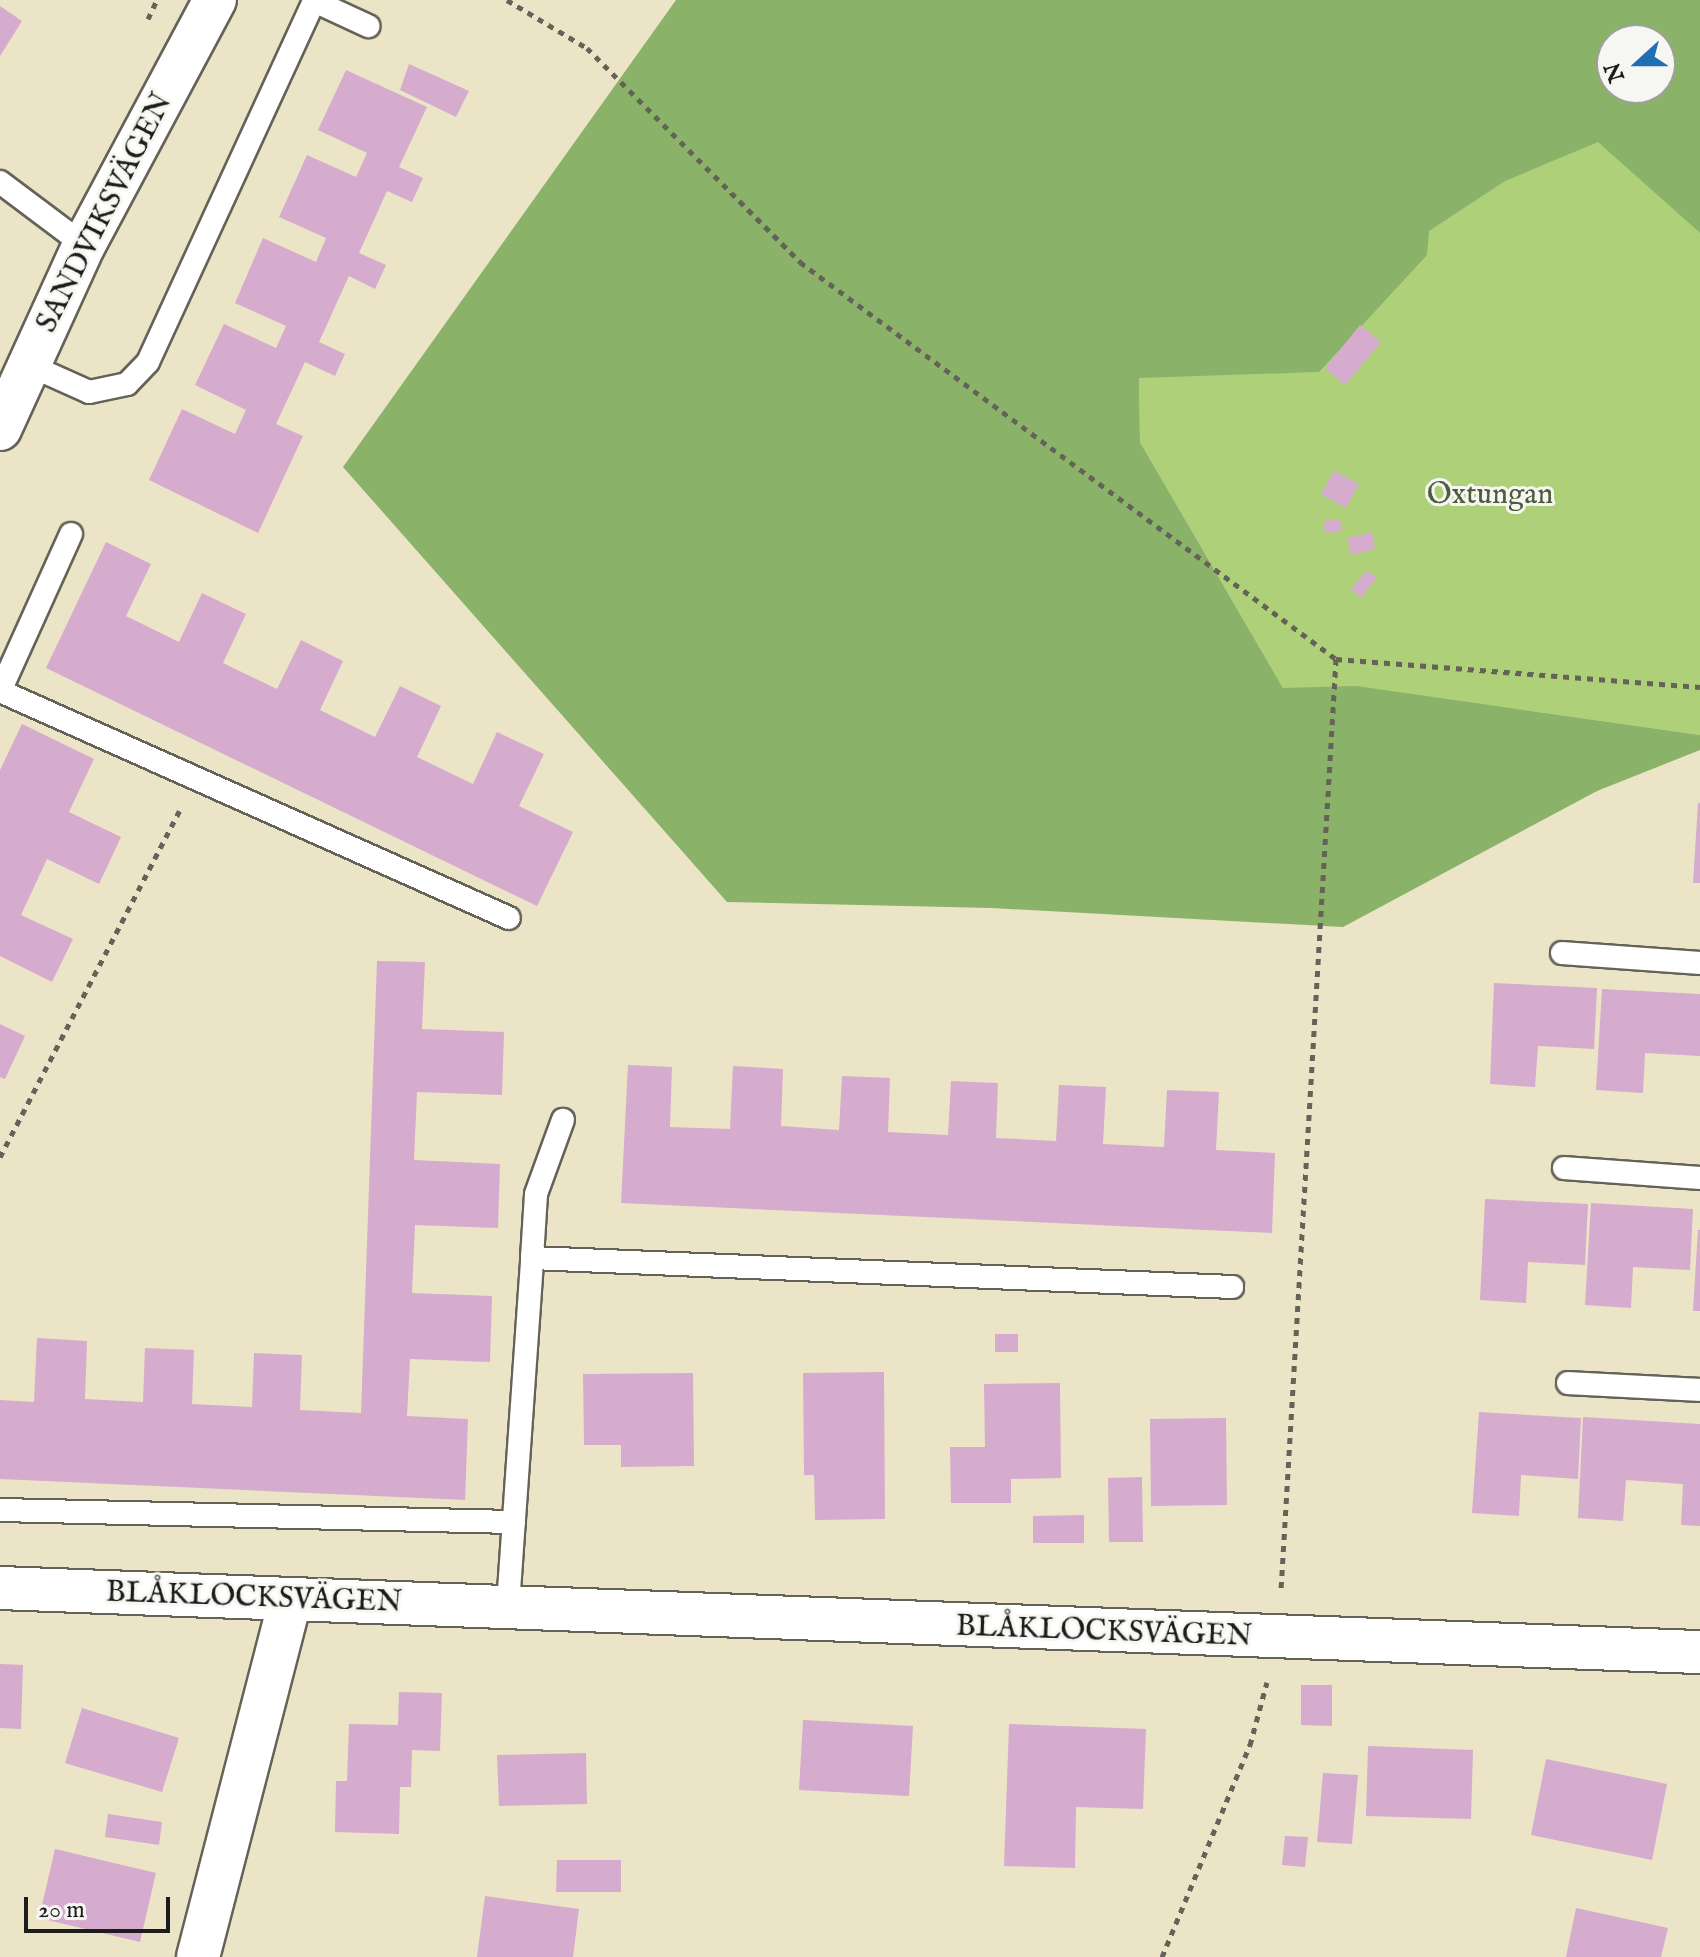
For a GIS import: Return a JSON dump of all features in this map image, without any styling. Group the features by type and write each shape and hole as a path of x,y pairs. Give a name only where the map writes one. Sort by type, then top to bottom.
{"street":[{"name":"SANDVIKSVÄGEN","path":"0,429 84,245 215,0"},
{"name":"BLÅKLOCKSVÄGEN","path":"0,1588 290,1602 508,1605 1278,1639 1700,1652"},
{"path":"198,1957 290,1602"}],"lane":[{"path":"29,365 89,392 127,384 148,362 314,1 368,26"},
{"path":"0,182 84,245"},
{"path":"71,534 0,691 509,918"},
{"path":"1562,953 1700,963"},
{"path":"508,1605 536,1194 563,1120"},
{"path":"1564,1168 1700,1178"},
{"path":"532,1258 1232,1287"},
{"path":"1568,1383 1700,1390"},
{"path":"0,1510 514,1522"}],"path":[{"path":"507,0 587,48 800,262 1336,659 1700,687"},
{"path":"1162,1957 1250,1745 1278,1639 1336,659"},
{"path":"0,1157 196,778"}],"green space":[{"path":"676,0 1700,0 1700,233 1598,142 1505,181 1429,231 1427,255 1319,372 1139,378 1140,442 1283,688 1356,686 1700,735 1700,750 1597,791 1343,927 991,908 727,902 343,467"},
{"name":"Oxtungan","path":"1599,141 1700,233 1700,735 1524,710 1283,688 1140,442 1139,377 1319,372 1344,206"}],"building":[{"path":"0,6 22,21 0,56"},
{"path":"409,64 469,91 456,117 400,90"},
{"path":"346,70 427,107 399,167 423,178 412,202 387,191 359,253 386,265 375,289 349,276 319,342 345,354 335,376 305,362 276,424 303,436 258,533 149,480 182,409 235,434 246,410 195,385 224,324 276,348 286,326 235,303 263,238 316,262 326,238 279,217 307,155 356,177 367,153 318,130"},
{"path":"1360,325 1381,342 1345,385 1325,368"},
{"path":"1334,471 1359,484 1346,508 1321,494"},
{"path":"1340,519 1342,531 1325,533 1324,521"},
{"path":"1372,532 1375,549 1351,555 1347,538"},
{"path":"106,542 151,564 126,616 179,642 202,593 246,614 223,663 277,689 301,640 343,661 320,710 375,737 400,686 441,706 417,757 473,784 497,732 544,754 519,806 573,832 537,906 46,668"},
{"path":"1367,570 1377,578 1361,597 1351,589"},
{"path":"22,724 94,759 69,812 121,837 99,884 47,859 21,915 73,939 52,982 0,956 0,770"},
{"path":"1698,803 1700,883 1693,883"},
{"path":"377,961 425,962 422,1029 504,1032 502,1095 417,1092 414,1160 500,1164 498,1228 415,1225 412,1293 492,1296 490,1362 410,1359 407,1416 468,1419 465,1500 0,1479 0,1400 34,1402 37,1338 87,1341 85,1399 143,1402 145,1348 194,1350 192,1404 252,1407 254,1353 302,1355 300,1410 361,1413"},
{"path":"1494,983 1597,988 1594,1049 1538,1046 1535,1087 1490,1084"},
{"path":"1602,989 1700,994 1700,1056 1645,1053 1643,1093 1596,1090"},
{"path":"0,1024 25,1036 5,1079 0,1077"},
{"path":"628,1065 672,1067 670,1127 730,1129 733,1066 783,1069 781,1126 839,1130 842,1076 890,1078 888,1132 948,1135 951,1081 998,1083 996,1138 1056,1141 1059,1085 1106,1087 1103,1144 1164,1147 1167,1090 1219,1092 1216,1150 1275,1153 1272,1233 621,1203"},
{"path":"1485,1199 1588,1204 1585,1265 1528,1262 1526,1303 1480,1300"},
{"path":"1591,1203 1693,1209 1690,1270 1633,1267 1631,1308 1585,1305"},
{"path":"1698,1230 1700,1311 1693,1311"},
{"path":"995,1334 1018,1334 1018,1352 995,1352"},
{"path":"884,1372 885,1519 815,1520 814,1475 804,1475 803,1373"},
{"path":"693,1373 694,1466 621,1467 621,1445 584,1445 583,1374"},
{"path":"1060,1383 1061,1478 1011,1479 1011,1503 951,1503 950,1447 985,1447 984,1384"},
{"path":"1479,1412 1581,1418 1578,1479 1521,1475 1519,1516 1472,1513"},
{"path":"1583,1417 1700,1424 1700,1526 1681,1525 1683,1484 1626,1480 1623,1521 1578,1518"},
{"path":"1226,1418 1227,1505 1151,1506 1150,1419"},
{"path":"1142,1477 1143,1542 1109,1542 1108,1478"},
{"path":"1084,1515 1084,1543 1033,1543 1033,1516"},
{"path":"0,1664 23,1665 21,1729 0,1728"},
{"path":"1301,1685 1332,1685 1332,1726 1301,1725"},
{"path":"399,1692 442,1693 440,1751 412,1750 411,1787 400,1787 399,1834 335,1832 336,1781 347,1781 349,1724 398,1725"},
{"path":"82,1708 179,1738 162,1792 65,1763"},
{"path":"803,1720 913,1726 909,1796 799,1790"},
{"path":"1009,1724 1146,1729 1143,1809 1076,1807 1075,1868 1004,1866"},
{"path":"1368,1746 1473,1750 1471,1819 1366,1816"},
{"path":"586,1753 587,1804 499,1806 497,1755"},
{"path":"1546,1759 1667,1784 1652,1860 1531,1835"},
{"path":"1323,1773 1358,1775 1352,1844 1317,1842"},
{"path":"108,1814 162,1822 159,1845 105,1837"},
{"path":"1285,1836 1308,1837 1305,1867 1282,1865"},
{"path":"55,1849 156,1873 140,1942 39,1918"},
{"path":"557,1860 621,1860 621,1892 556,1892"},
{"path":"485,1896 579,1909 573,1957 477,1957"},
{"path":"1576,1908 1668,1928 1661,1957 1566,1957"}]}
